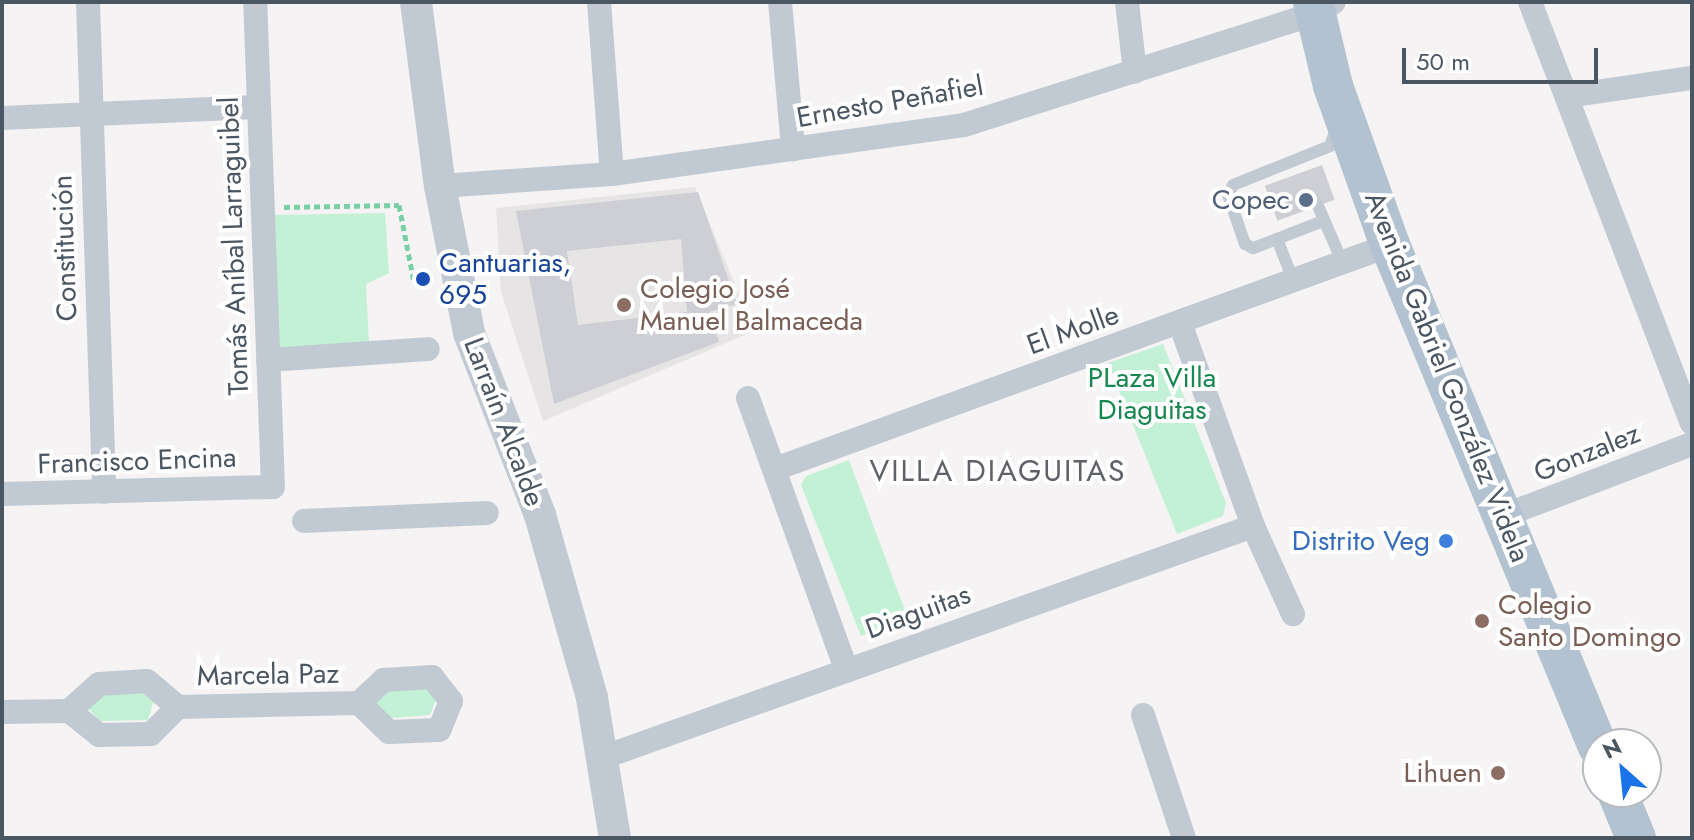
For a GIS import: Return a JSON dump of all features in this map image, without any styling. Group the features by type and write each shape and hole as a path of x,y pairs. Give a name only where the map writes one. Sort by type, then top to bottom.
{"main road":[{"name":"Avenida Gabriel González Videla","path":"1321,6 1342,112 1390,245 1590,728"},
{"path":"1624,808 1636,838"}],"street":[{"name":"Constitución","path":"88,2 104,492"},
{"name":"Tomás Aníbal Larraguibel","path":"255,2 273,487"},
{"name":"Larraín Alcalde","path":"416,2 440,186 480,372 540,515 604,757 615,838"},
{"path":"599,2 612,174"},
{"path":"780,2 793,149"},
{"path":"1127,2 1135,72"},
{"path":"1530,2 1692,423"},
{"name":"Ernesto Peñafiel","path":"440,186 612,174 964,125 1135,72 1321,6"},
{"path":"1568,96 1692,78"},
{"path":"2,118 258,107"},
{"name":"El Molle","path":"775,469 1180,323 1341,259 1390,245"},
{"path":"1180,323 1253,526 1293,614"},
{"path":"268,360 428,349"},
{"path":"748,398 847,671"},
{"name":"Gonzalez","path":"1503,516 1692,444"},
{"name":"Francisco Encina","path":"2,494 273,487"},
{"path":"304,521 487,513"},
{"name":"Diaguitas","path":"604,757 1253,526"},
{"name":"Marcela Paz","path":"178,707 151,734 99,735 69,711 99,684 147,681 178,707 359,703"},
{"path":"2,712 69,711"},
{"path":"1143,715 1184,838"}],"lane":[{"path":"1323,221 1253,248 1245,244 1228,195 1233,185 1330,146 1342,112"},
{"path":"1298,158 1304,172"},
{"path":"1318,206 1341,259"},
{"path":"1277,239 1292,277"}],"path":[{"path":"263,207 399,205 414,282 458,279"}],"shaded area":[{"name":"Colegio José Manuel Balmaceda","path":"695,187 754,331 543,421 501,292 496,208"}],"green space":[{"path":"385,213 389,273 366,284 369,343 278,349 272,215"},
{"name":"PLaza Villa Diaguitas","path":"1163,344 1226,503 1223,516 1177,534 1108,363"},
{"path":"849,460 908,619 861,636 801,485 806,476"},
{"path":"427,687 436,699 430,715 391,718 373,704 388,689"},
{"path":"145,690 154,699 148,720 100,721 89,709 100,694"}],"building":[{"path":"1322,165 1335,200 1277,221 1265,186"},
{"path":"698,192 737,304 709,312 719,342 554,404 516,211","holes":["681,239 687,312 578,325 567,251"]}],"place":[{"name":"Copec","path":"1306,200"},
{"name":"Cantuarias, 695","path":"423,279"},
{"name":"Colegio José Manuel Balmaceda","path":"624,305"},
{"name":"Distrito Veg","path":"1446,541"},
{"name":"Colegio Santo Domingo","path":"1482,621"},
{"name":"Lihuen","path":"1498,773"}],"district":[{"name":"VILLA DIAGUITAS","path":"998,471"}]}
